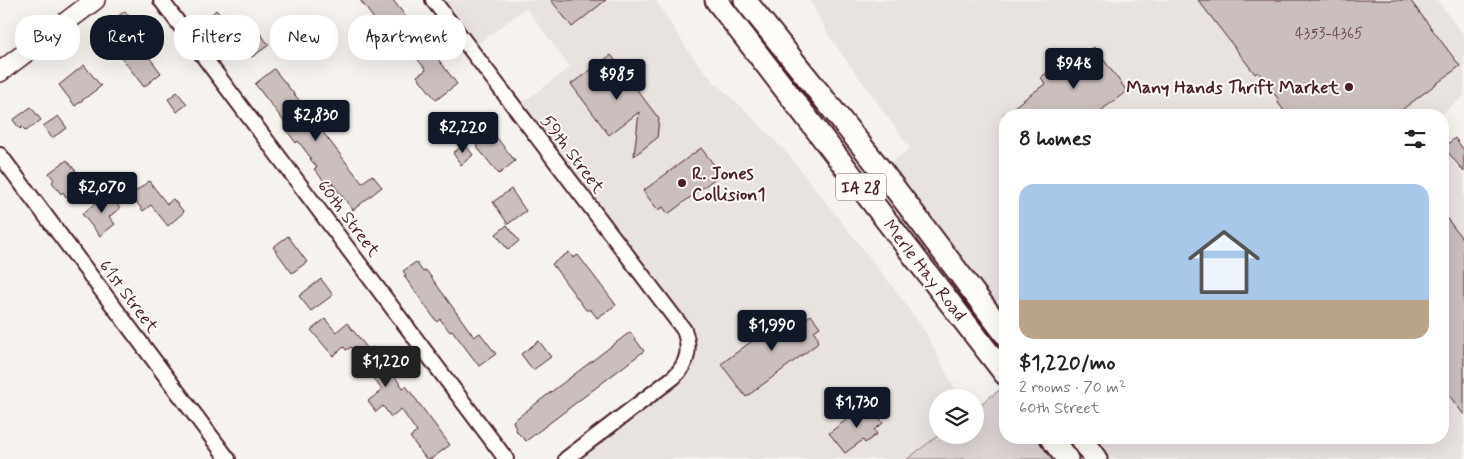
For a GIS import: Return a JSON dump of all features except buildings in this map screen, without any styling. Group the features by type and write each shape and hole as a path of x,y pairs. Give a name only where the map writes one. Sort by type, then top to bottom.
{"main road":[{"path":"0,72 95,0"},
{"name":"Merle Hay Road","path":"716,0 999,366"},
{"name":"Merle Hay Road","path":"745,0 880,170 999,326"},
{"path":"1056,444 1067,459"},
{"path":"1085,444 1096,459"}],"street":[{"name":"60th Street","path":"162,0 506,459"},
{"name":"59th Street","path":"433,0 684,330 688,340 688,355 682,368 674,377 566,459"},
{"name":"61st Street","path":"0,155 228,459"}],"shaded area":[{"path":"433,0 656,0 689,52 714,82 742,107 788,154 897,292 926,333 956,389 929,389 929,442 907,459 564,459 699,354 516,108 570,67 526,8 470,50 466,45 466,15 444,15"},
{"path":"809,0 1437,0 1464,35 1464,96 1448,109 999,109 999,326 881,170 910,148 831,39"},
{"path":"1449,155 1464,176 1464,459 1096,459 1085,444 1449,444"},
{"path":"999,390 999,444 1056,444 1067,459 907,459 929,442 984,444 984,401"}],"place":[{"name":"Many Hands Thrift Market","path":"1349,87"},
{"name":"R. Jones Collision1","path":"682,183"}]}
